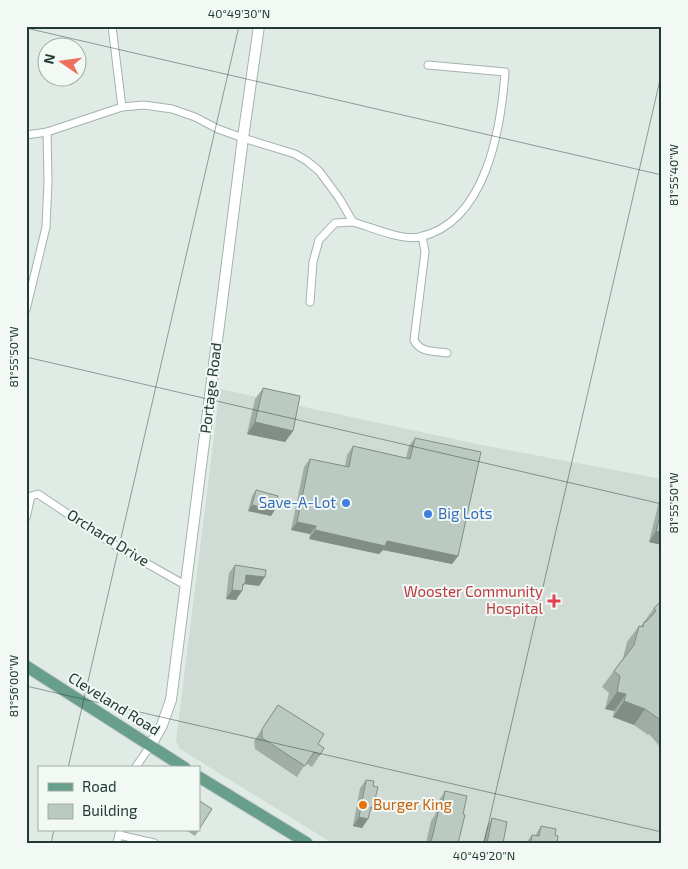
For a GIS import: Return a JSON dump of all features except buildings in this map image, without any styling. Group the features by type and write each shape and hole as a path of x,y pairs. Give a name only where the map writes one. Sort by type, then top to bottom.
{"main road":[{"name":"Portage Road","path":"150,745 162,725 171,700 242,138 259,26"},
{"name":"Cleveland Road","path":"26,666 182,766"},
{"path":"200,778 307,843"}],"street":[{"path":"112,26 122,107"},
{"path":"310,302 312,262 319,240 335,223 353,222 400,236 422,236 440,229 456,217 472,199 483,178 494,142 501,109 505,72 428,65"},
{"path":"26,135 47,132 122,107 144,105 172,109 195,116 218,129 242,138 296,154 324,178 339,198 353,222"},
{"path":"26,310 46,227 48,182 47,132"},
{"path":"422,236 425,252 414,340 422,350 447,353"},
{"name":"Orchard Drive","path":"26,518 31,496 38,494 116,546 185,585"},
{"path":"137,766 150,745"},
{"path":"119,836 154,843"}],"shaded area":[{"path":"220,389 482,445 662,479 662,843 332,843 180,749 176,741"}],"place":[{"name":"Save-A-Lot","path":"346,503"},
{"name":"Big Lots","path":"428,514"},
{"name":"Wooster Community Hospital","path":"554,601"},
{"name":"Burger King","path":"363,805"}]}
